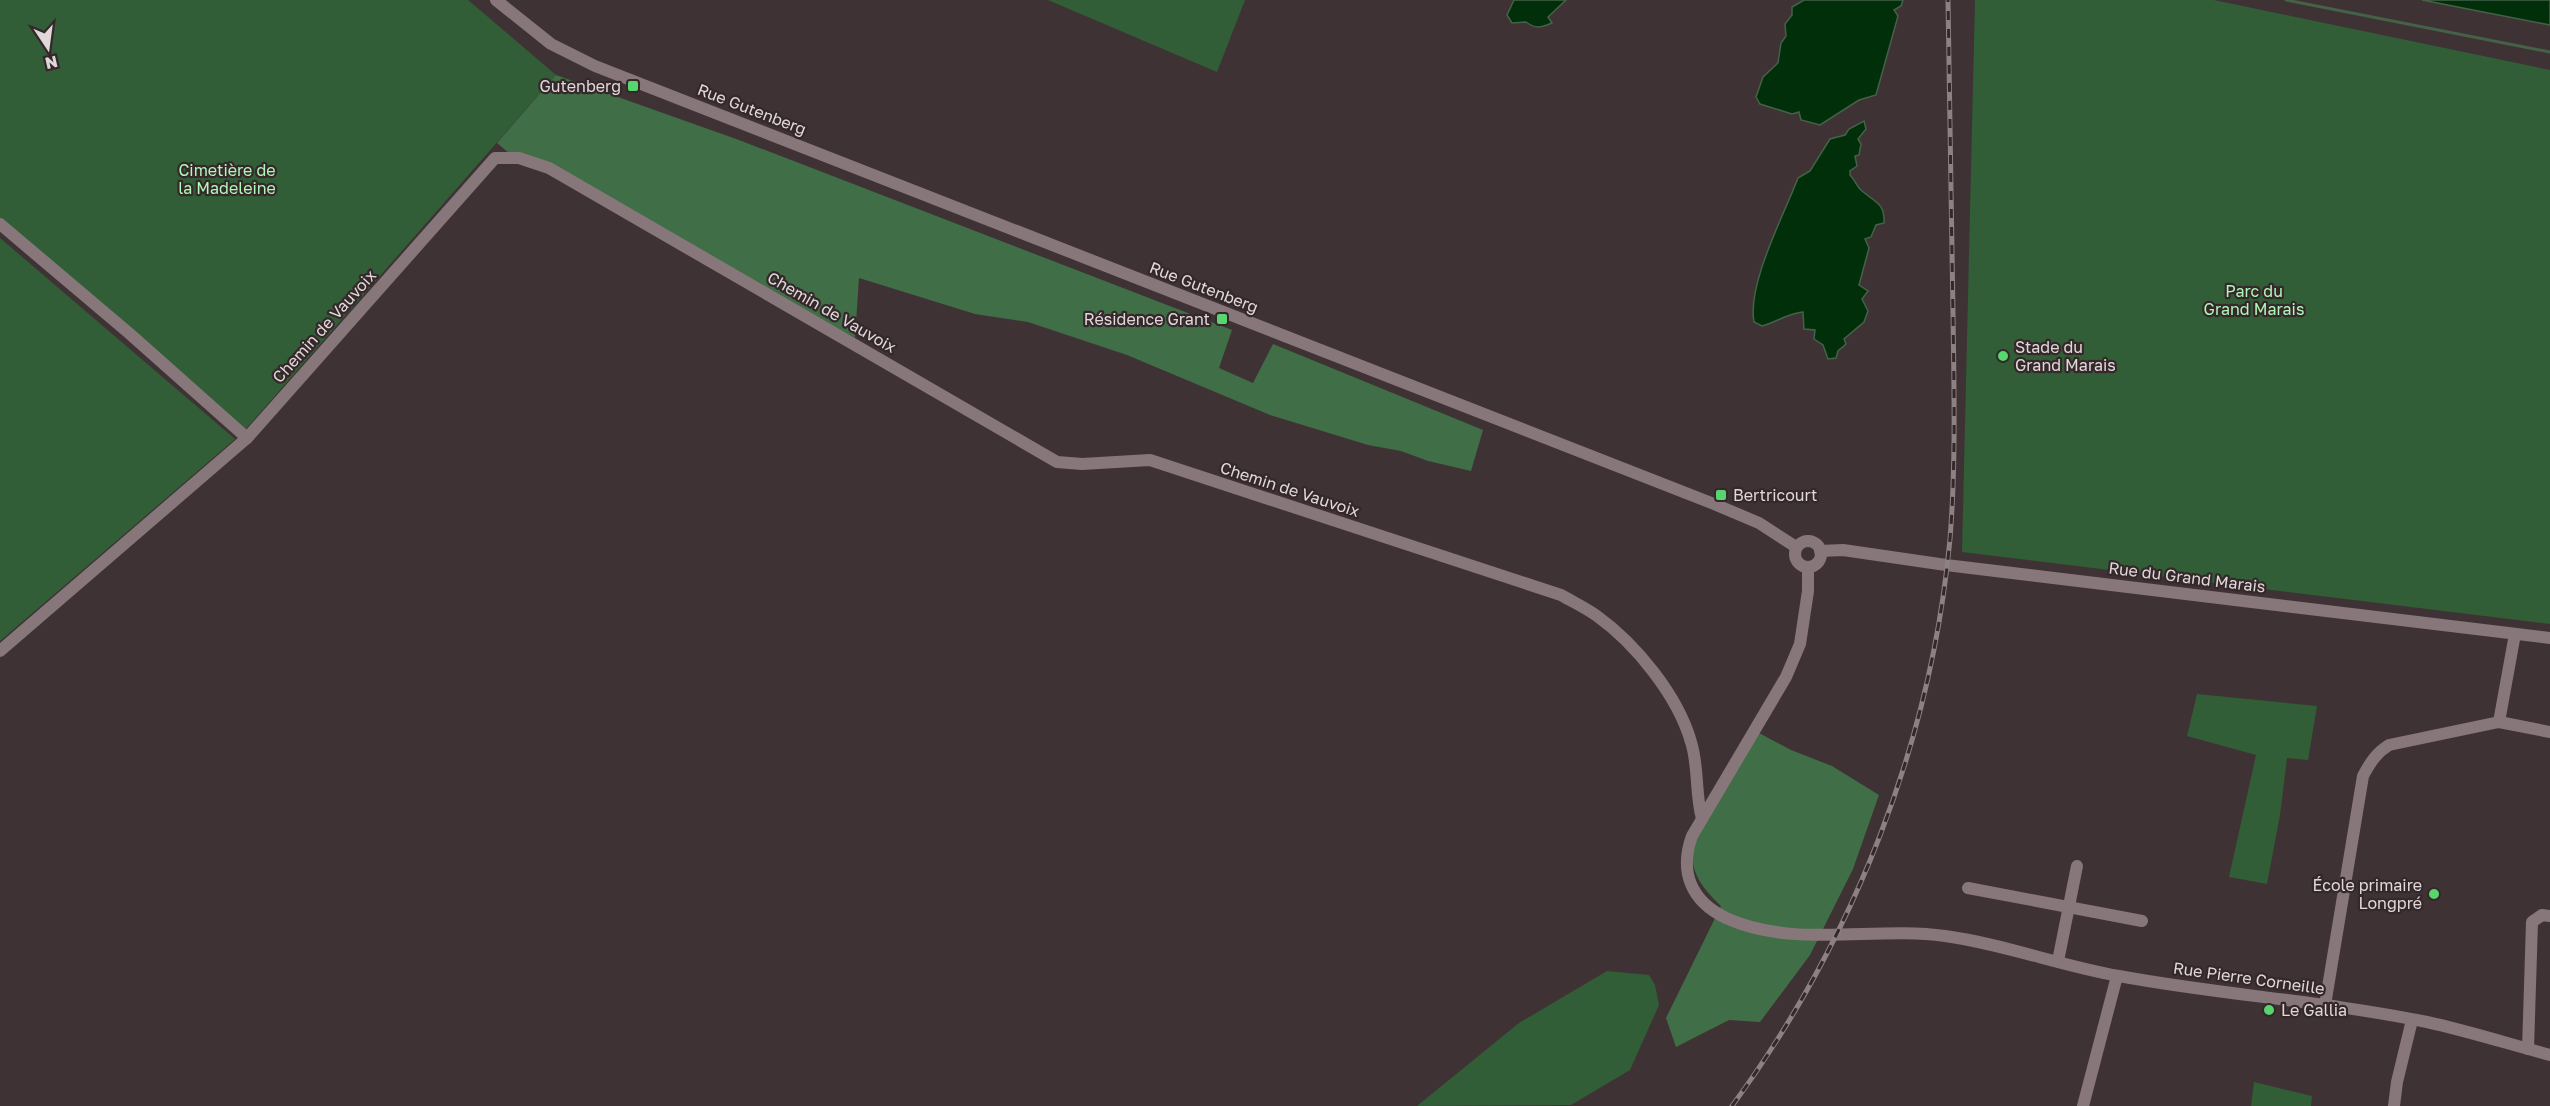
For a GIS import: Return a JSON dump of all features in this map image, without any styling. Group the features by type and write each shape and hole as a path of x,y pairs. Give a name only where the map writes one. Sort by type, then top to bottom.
{"street":[{"name":"Rue Gutenberg","path":"496,0 551,44 595,66 1723,508 1759,523 1796,548"},
{"name":"Chemin de Vauvoix","path":"0,651 247,438 495,158 519,158 549,168 1057,462 1082,464 1150,460 1561,595 1596,615 1620,636 1668,691 1691,742 1696,762 1697,799 1702,819"},
{"path":"0,224 130,334 247,438"},
{"path":"1807,541 1816,544 1820,551 1818,562 1808,567 1796,561 1796,548 1807,541"},
{"name":"Rue du Grand Marais","path":"1820,551 1843,550 1946,565 2550,638"},
{"name":"Rue Pierre Corneille","path":"1808,567 1808,591 1800,644 1786,676 1702,819 1688,849 1687,870 1695,892 1714,911 1740,923 1773,931 1943,935 2117,976 2325,1005 2412,1020 2550,1055"},
{"path":"2499,722 2515,634"},
{"path":"2325,1005 2363,776 2379,751 2389,745 2499,722 2550,732"},
{"path":"2058,961 2077,866"},
{"path":"1968,888 2142,921"},
{"path":"2528,1048 2532,922 2536,917 2542,915 2550,916"},
{"path":"2083,1106 2117,976"},
{"path":"2394,1106 2397,1082 2412,1020"}],"green space":[{"name":"Cimetière de la Madeleine","path":"0,0 468,0 556,75 245,430 0,220"},
{"path":"1048,0 1245,0 1217,72"},
{"name":"Parc du Grand Marais","path":"1975,0 2214,0 2550,70 2550,624 1962,552"},
{"path":"0,238 235,439 0,641"},
{"path":"2197,694 2317,706 2308,760 2287,758 2280,815 2267,884 2229,877 2256,755 2187,736"},
{"path":"1607,971 1649,975 1655,985 1659,1005 1630,1070 1571,1105 1417,1106 1519,1023"},
{"path":"2254,1082 2312,1096 2311,1106 2251,1106"}],"shaded area":[{"path":"1514,0 1566,0 1548,17 1552,23 1538,27 1526,22 1512,23 1507,15"},
{"path":"1804,0 1903,0 1901,6 1894,10 1898,16 1876,95 1859,100 1820,125 1801,120 1799,112 1792,114 1760,104 1756,97 1763,77 1778,63 1781,43 1786,36 1785,24 1792,15 1792,7"},
{"path":"2422,0 2550,0 2550,25"},
{"path":"556,75 739,140 1232,330 1219,368 1253,383 1273,344 1483,430 1471,471 1428,461 1401,451 1368,445 1270,415 1127,355 1028,322 975,314 859,278 855,338 510,154 497,143"},
{"path":"1864,121 1866,129 1858,139 1861,144 1859,155 1855,156 1857,166 1850,171 1850,175 1860,189 1881,207 1884,223 1876,225 1871,237 1865,239 1869,248 1859,285 1868,291 1862,299 1868,311 1864,322 1844,339 1846,344 1838,351 1836,358 1828,359 1823,345 1814,339 1815,330 1804,329 1803,312 1762,326 1754,322 1753,306 1761,269 1798,178 1810,171 1830,139 1845,135 1849,129"},
{"path":"1759,733 1791,750 1832,766 1879,795 1853,869 1810,955 1760,1022 1729,1020 1676,1047 1666,1018 1721,906 1705,889 1695,871 1692,855 1694,845 1709,813"}],"waterway":[{"path":"2286,0 2550,52"}],"railway":[{"path":"1732,1106 1775,1043 1814,977 1849,908 1879,838 1905,765 1925,691 1940,615 1950,539 1954,455 1948,0"}],"place":[{"name":"Gutenberg","path":"633,86"},
{"name":"Résidence Grant","path":"1222,319"},
{"name":"Stade du Grand Marais","path":"2003,356"},
{"name":"Bertricourt","path":"1721,495"},
{"name":"École primaire Longpré","path":"2434,894"},
{"name":"Le Gallia","path":"2269,1010"}]}
